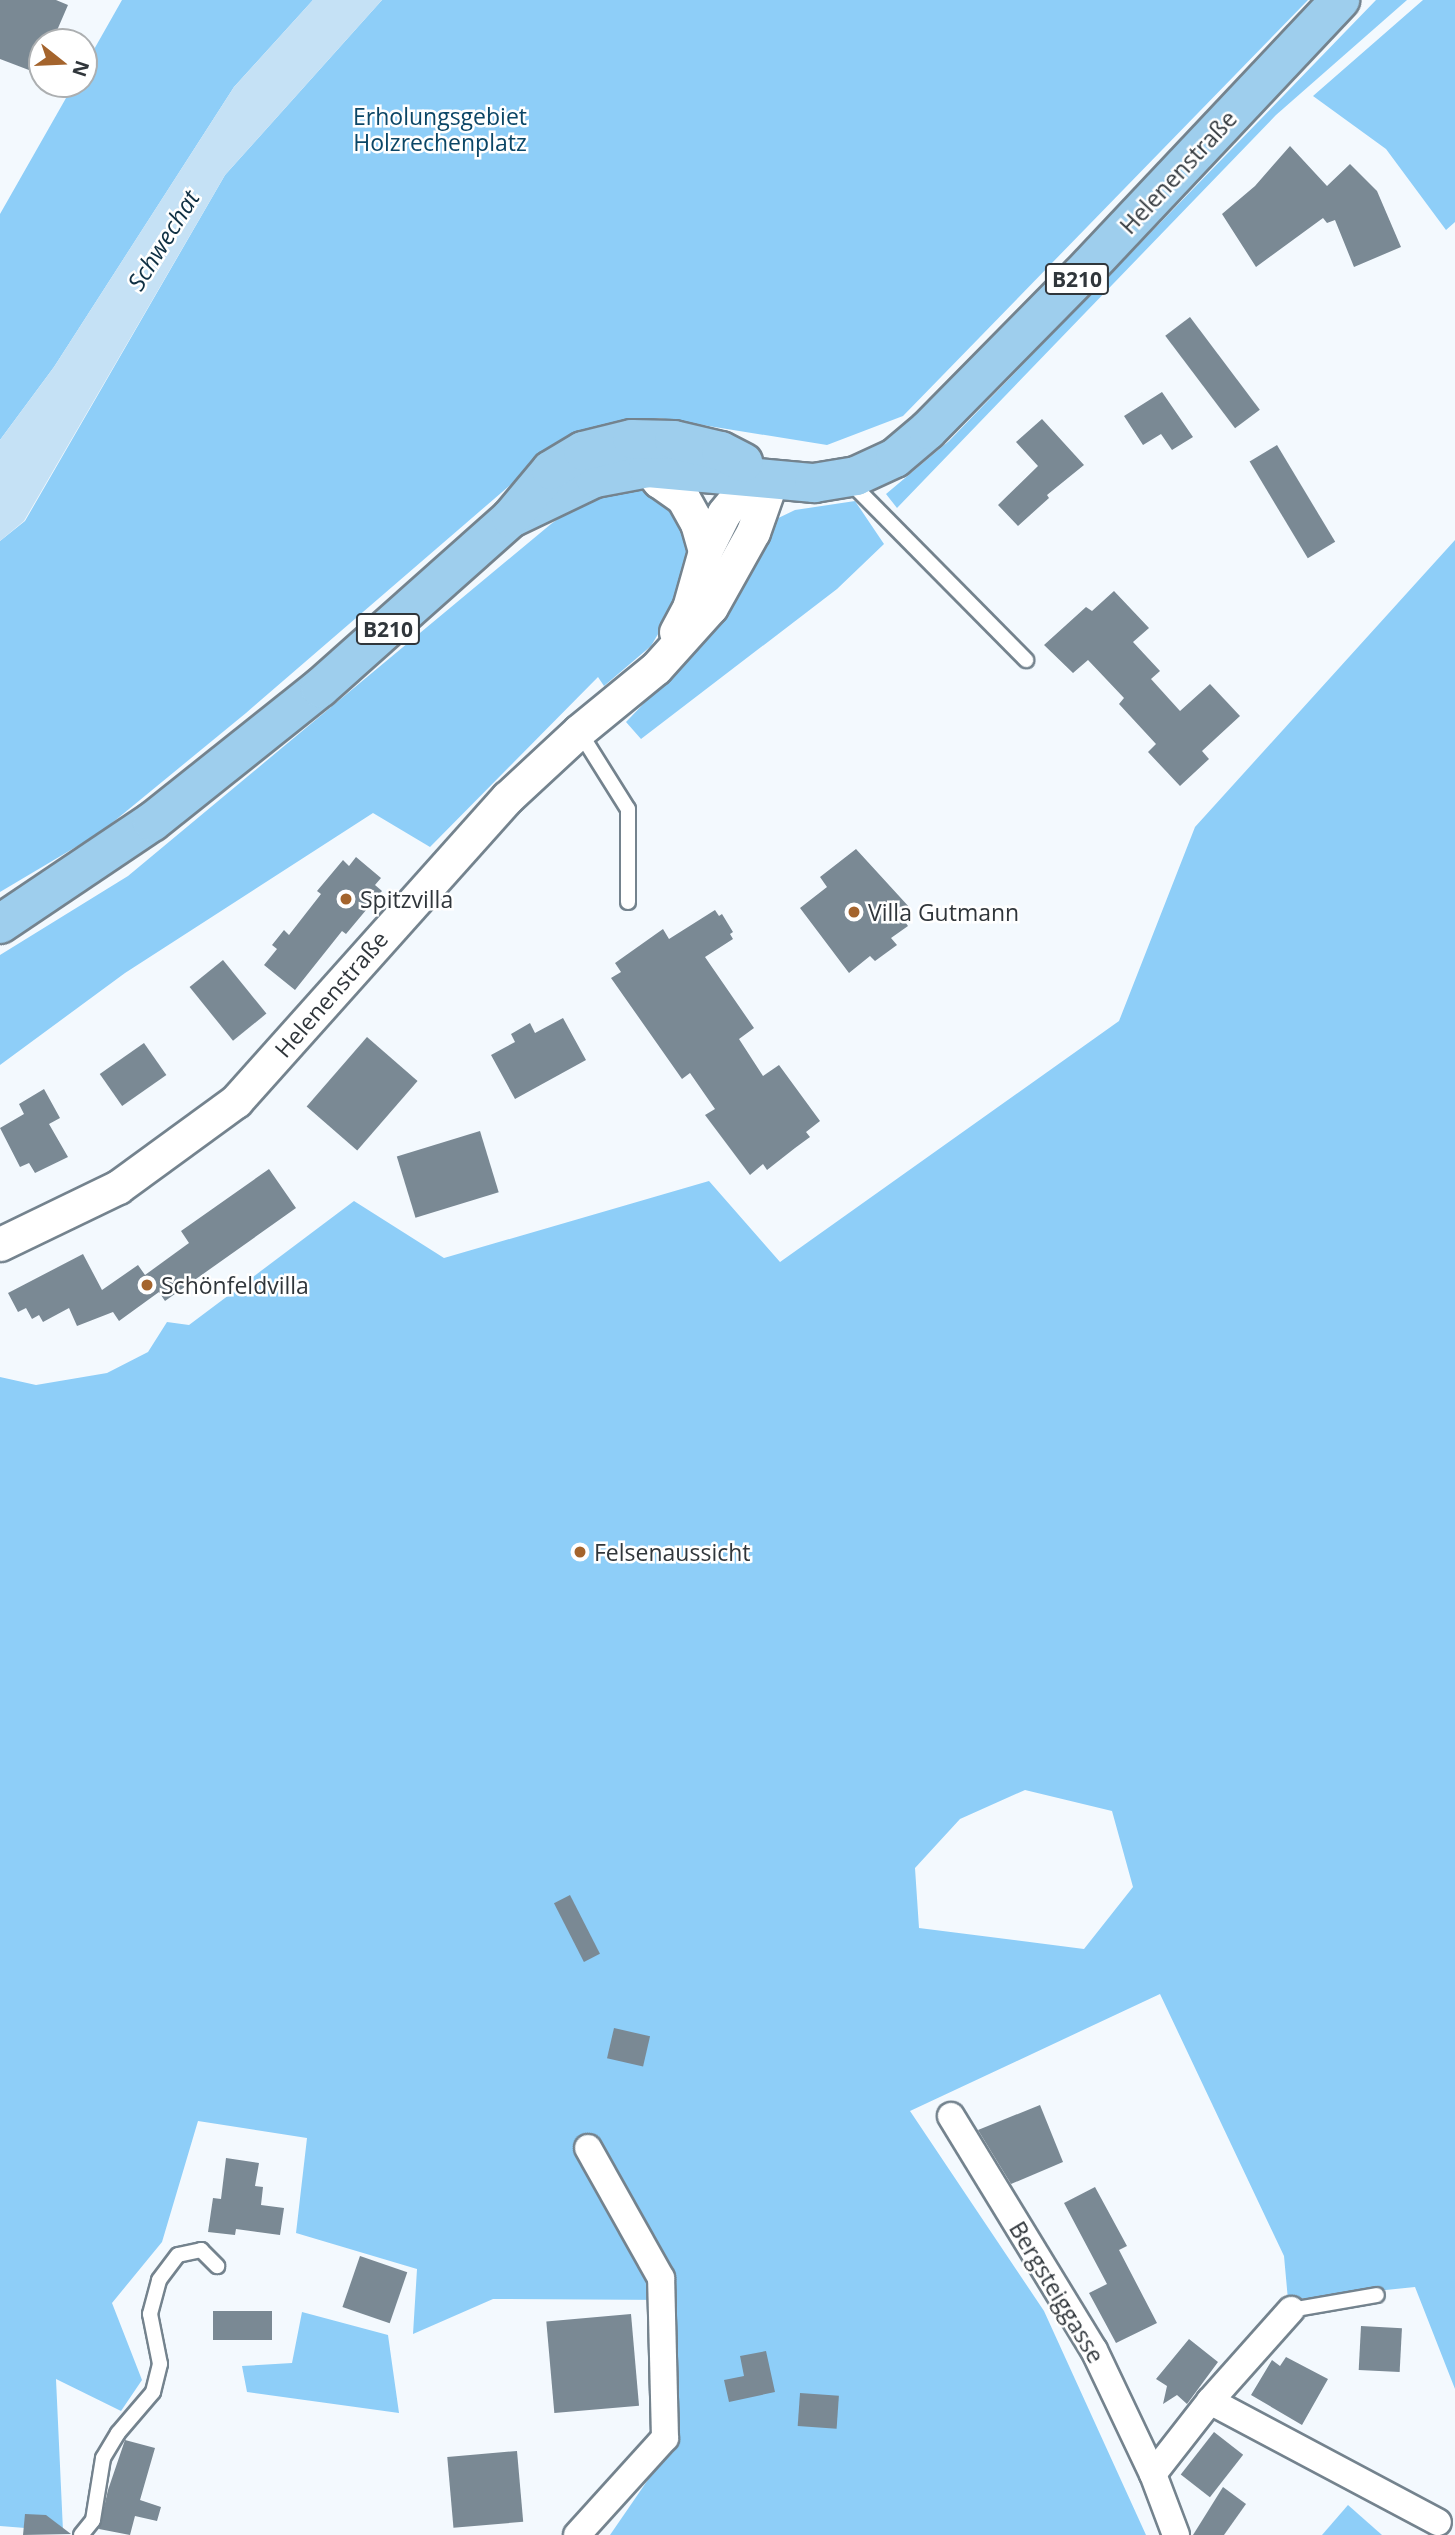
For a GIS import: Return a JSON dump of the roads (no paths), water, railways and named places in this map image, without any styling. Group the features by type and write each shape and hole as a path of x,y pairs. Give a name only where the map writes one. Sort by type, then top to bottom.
{"main road":[{"name":"Helenenstraße","path":"648,468 814,483 845,478 895,458 928,430 1081,275 1340,0"},
{"name":"B210","path":"0,924 95,862 262,736 374,642 511,518 551,470 583,451 632,439 674,440 721,451 772,478"},
{"name":"B210","path":"511,518 595,478 648,468"}],"street":[{"path":"648,468 659,481 683,498 697,523 705,551"},
{"name":"Helenenstraße","path":"656,667 689,608 705,551 724,513 738,496 772,478"},
{"name":"Helenenstraße","path":"0,1244 118,1187 236,1101 475,832 579,731 656,667 711,607 753,532 772,478"},
{"name":"Bergsteiggasse","path":"951,2116 1094,2350 1153,2474 1176,2535"},
{"path":"577,2535 664,2438 661,2278 588,2148"},
{"path":"1153,2474 1210,2401 1292,2310"},
{"path":"1210,2401 1438,2522"}],"lane":[{"path":"845,478 1026,660"},
{"path":"579,731 628,809 628,902"},
{"path":"81,2535 93,2520 103,2458 118,2434 153,2392 160,2364 150,2314 159,2280 178,2255 201,2250 217,2266"},
{"path":"1292,2310 1377,2295"}],"water":[{"name":"Schwechat","path":"313,0 382,0 225,175 24,521 0,541 0,440 54,367 234,87"}],"place":[{"name":"Spitzvilla","path":"346,899"},
{"name":"Villa Gutmann","path":"854,912"},
{"name":"Schönfeldvilla","path":"147,1285"},
{"name":"Felsenaussicht","path":"580,1552"}],"park label":[{"name":"Erholungsgebiet Holzrechenplatz","path":"440,129"}]}
